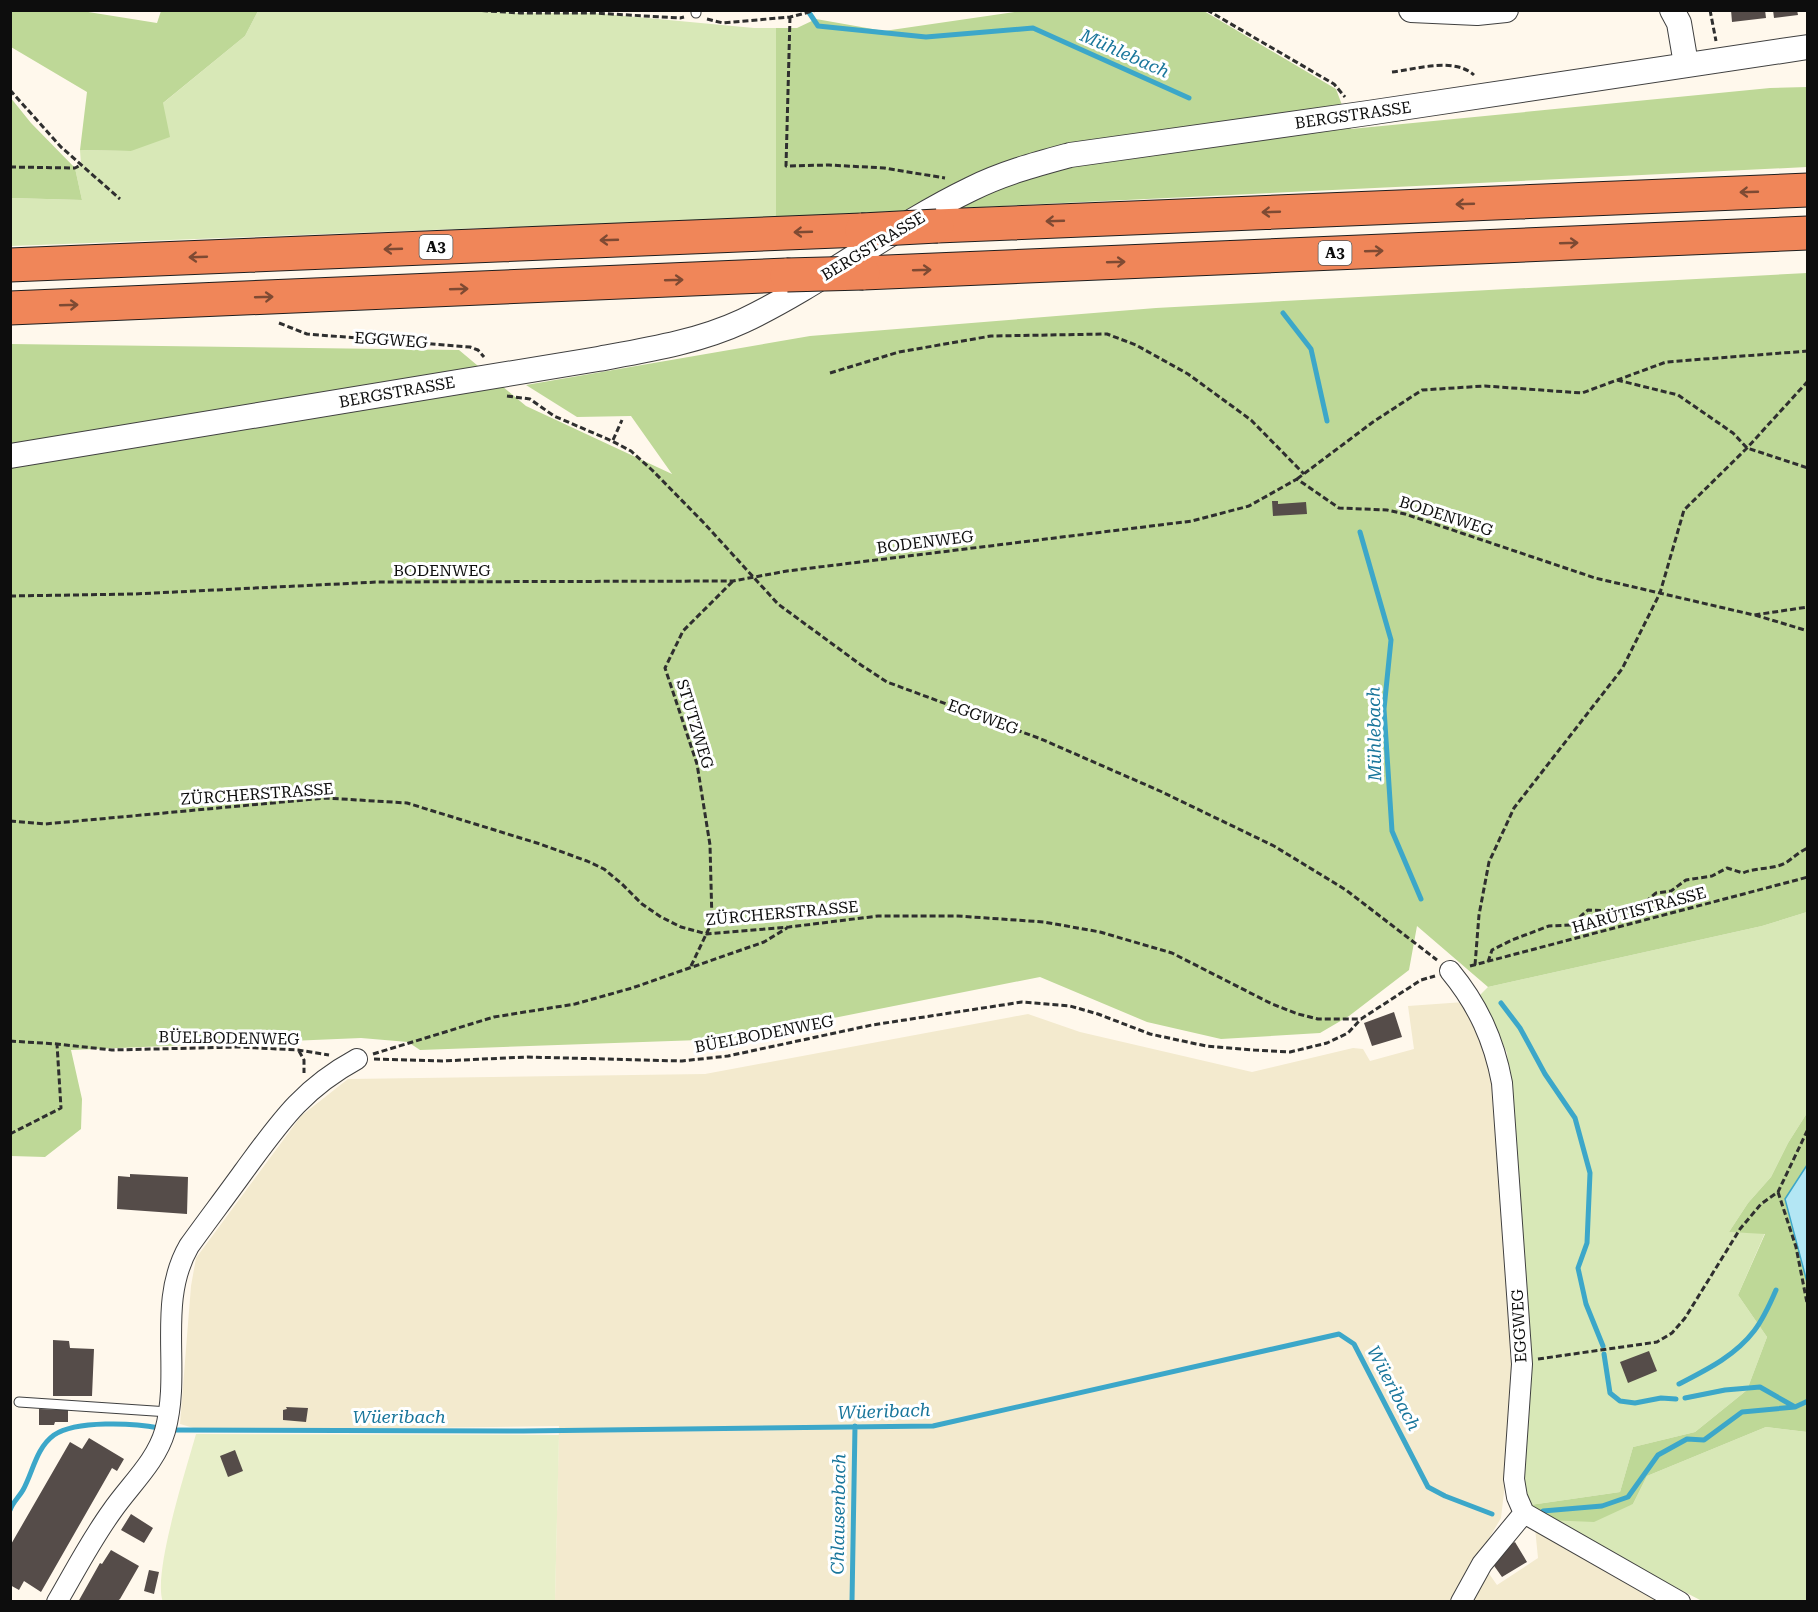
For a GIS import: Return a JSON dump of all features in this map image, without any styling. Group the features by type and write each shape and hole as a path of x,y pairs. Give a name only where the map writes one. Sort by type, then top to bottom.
{"highway":[{"name":"A3","path":"10,265 1808,189"},
{"name":"A3","path":"10,308 1808,233"}],"street":[{"path":"1411,10 1477,13 1506,10"},
{"path":"1672,10 1679,23 1686,64"},
{"name":"BERGSTRASSE","path":"10,456 650,350 697,338 742,321 787,298 972,188 1035,164 1070,155 1351,116 1808,46"},
{"name":"EGGWEG","path":"1450,971 1467,991 1490,1036 1502,1083 1522,1364 1514,1479 1517,1497 1524,1513"},
{"path":"57,1602 93,1539 157,1452 164,1433 169,1412 171,1306 181,1260 283,1117 314,1087 357,1059"},
{"path":"1461,1602 1482,1564 1524,1513 1680,1602"}],"lane":[{"path":"19,1402 169,1412"}],"path":[{"path":"473,10 680,18 696,12 710,21 723,23 790,17 817,10"},
{"path":"1207,10 1334,84 1345,95 1351,116"},
{"path":"1710,10 1720,58"},
{"path":"790,17 786,166 830,165 884,168 940,176 972,188"},
{"path":"1392,72 1448,65 1467,69 1476,77 1480,96"},
{"path":"10,90 61,147 120,199"},
{"path":"10,167 75,168 81,165"},
{"name":"EGGWEG","path":"277,322 284,327 307,334 470,347 483,355 489,377"},
{"path":"830,373 899,352 991,336 1107,334 1136,345 1188,374 1251,420 1304,474"},
{"path":"1297,479 1373,422 1422,390 1485,386 1582,393 1666,362 1808,351"},
{"path":"1617,380 1678,395 1733,433 1747,448 1808,468"},
{"path":"1660,593 1684,510 1747,448 1808,381"},
{"name":"EGGWEG","path":"507,396 530,399 554,417 631,451 652,470 778,604 887,682 1041,739 1160,791 1274,846 1346,890 1424,950"},
{"path":"612,441 622,420"},
{"name":"BODENWEG","path":"10,596 134,594 378,582 733,581 787,571 1192,521 1249,506 1297,479 1339,508 1387,510 1405,514 1595,578 1754,615 1808,607"},
{"name":"STUTZWEG","path":"690,967 712,922 710,845 697,764 665,668 683,631 733,581"},
{"name":"HARÜTISTRASSE","path":"1660,593 1622,669 1514,808 1489,862 1479,915 1475,965 1808,877"},
{"path":"1754,615 1808,631"},
{"name":"ZÜRCHERSTRASSE","path":"10,820 45,824 326,798 407,803 587,861 604,869 642,904 661,917 681,927 707,934 878,916 958,916 1044,922 1100,932 1172,953 1272,1004 1298,1014 1318,1019 1361,1019"},
{"path":"1488,962 1492,950 1549,926 1570,925 1588,910 1633,912 1656,893 1671,891 1686,880 1712,876 1727,868 1743,873 1753,868 1762,869 1786,863 1798,852 1808,848"},
{"path":"357,1059 494,1017 575,1004 632,988 764,942 789,927"},
{"path":"1361,1019 1421,981 1450,971"},
{"name":"BÜELBODENWEG","path":"10,1041 112,1050 239,1047 286,1049 357,1059 442,1061 527,1057 682,1061 728,1056 872,1025 1022,1002 1070,1006 1150,1034 1206,1046 1290,1052 1348,1034 1361,1019"},
{"path":"10,1134 61,1108 57,1044"},
{"path":"1522,1364 1538,1359 1656,1342 1672,1333 1685,1318 1740,1229 1761,1204 1778,1192 1808,1129"},
{"path":"1778,1192 1791,1229 1808,1308"},
{"path":"1800,1271 1808,1268"}],"shaded area":[{"path":"1464,1002 1494,1061 1519,1363 1501,1518 1452,1601 555,1601 559,1426 204,1431 180,1424 191,1286 196,1258 301,1116 348,1079 705,1074 1028,1014 1080,1032 1252,1072 1353,1048 1363,1049 1370,1061 1414,1049 1408,1006"},
{"path":"1535,1528 1668,1602 1471,1602 1485,1568 1497,1585 1538,1558"}],"green space":[{"path":"473,10 520,13 594,13 754,28 776,28 776,217 11,246 10,198 82,200 75,168 81,165 80,150 131,151 162,104 245,36 258,11"},
{"path":"1028,10 1204,11 1336,89 1351,129 1770,88 1807,87 1807,167 776,217 776,28 797,28 816,19 884,31"},
{"path":"10,11 82,11 157,23 161,11 258,11 245,36 163,103 170,137 131,151 80,150 87,92 11,47"},
{"path":"10,97 31,123 75,168 82,200 11,198"},
{"path":"1807,273 1807,912 1762,926 1488,987 1417,926 1409,970 1349,1016 1320,1033 1221,1039 1147,1022 1040,977 728,1039 420,1050 408,1042 361,1038 71,1050 82,1099 81,1129 45,1157 11,1156 10,344 459,350 526,406 672,474 631,416 577,417 526,385 810,336 1156,308"},
{"path":"1807,912 1807,1113 1788,1143 1771,1177 1748,1203 1729,1232 1765,1233 1738,1295 1767,1337 1747,1390 1695,1432 1633,1447 1620,1492 1530,1505 1520,1464 1532,1355 1507,1053 1480,995 1488,987 1762,926"},
{"path":"1807,1113 1807,1165 1785,1199 1807,1282 1807,1432 1766,1427 1647,1476 1633,1504 1594,1522 1546,1520 1530,1505 1620,1492 1633,1447 1695,1432 1747,1390 1767,1337 1738,1295 1765,1234 1729,1232 1748,1203 1771,1177 1788,1143"},
{"path":"1766,1427 1807,1432 1807,1601 1702,1601 1546,1520 1633,1504 1647,1476"},
{"path":"196,1434 559,1435 555,1601 163,1602 162,1569 166,1545"}],"water":[{"path":"1808,1165 1807,1282 1785,1199"}],"building":[{"path":"1731,10 1765,10 1766,18 1732,22"},
{"path":"1773,10 1797,10 1798,15 1774,18"},
{"path":"1272,501 1278,501 1278,504 1306,502 1307,514 1273,516"},
{"path":"1394,1012 1402,1037 1372,1046 1364,1023"},
{"path":"130,1174 188,1177 187,1214 117,1209 118,1176 130,1177"},
{"path":"53,1340 69,1341 70,1348 94,1349 92,1396 53,1396"},
{"path":"1649,1351 1657,1371 1628,1383 1620,1362"},
{"path":"286,1407 308,1408 306,1422 283,1420 283,1410 287,1409"},
{"path":"39,1409 68,1410 68,1422 39,1425"},
{"path":"89,1438 124,1459 117,1471 112,1468 41,1592 24,1581 19,1590 10,1585 10,1546 70,1442 82,1449"},
{"path":"235,1450 243,1471 228,1477 220,1456"},
{"path":"131,1514 153,1528 144,1543 121,1530"},
{"path":"1515,1542 1527,1562 1502,1577 1490,1560 1495,1554"},
{"path":"111,1550 139,1566 120,1599 116,1602 78,1602 100,1563 102,1564"},
{"path":"149,1570 159,1572 154,1594 144,1591"}],"waterway":[{"name":"Mühlebach","path":"808,11 818,26 926,37 1033,28 1189,98"},
{"name":"Mühlebach","path":"1283,313 1311,349 1327,421"},
{"name":"Mühlebach","path":"1360,532 1391,640 1384,709 1392,831 1421,899"},
{"name":"Mühlebach","path":"1501,1003 1520,1028 1545,1074 1575,1118 1590,1173 1587,1243 1578,1268 1586,1304 1603,1346"},
{"name":"Wüeribach","path":"1679,1384 1720,1362 1738,1348 1761,1321 1776,1290"},
{"name":"Wüeribach","path":"172,1430 523,1431 933,1426 1339,1334 1354,1344 1428,1487 1492,1514"},
{"name":"Wüeribach","path":"1604,1354 1610,1393 1620,1401 1635,1403 1661,1398 1676,1399"},
{"name":"Wüeribach","path":"1685,1398 1725,1390 1760,1387 1795,1407 1808,1401"},
{"name":"Wüeribach","path":"1543,1511 1602,1506 1628,1497 1658,1455 1687,1439 1704,1440 1742,1412 1795,1407"},
{"name":"Wüeribach","path":"10,1510 23,1490 39,1453 54,1435 64,1430 90,1425 121,1424 159,1428"},
{"name":"Chlausenbach","path":"852,1602 855,1426"}]}
